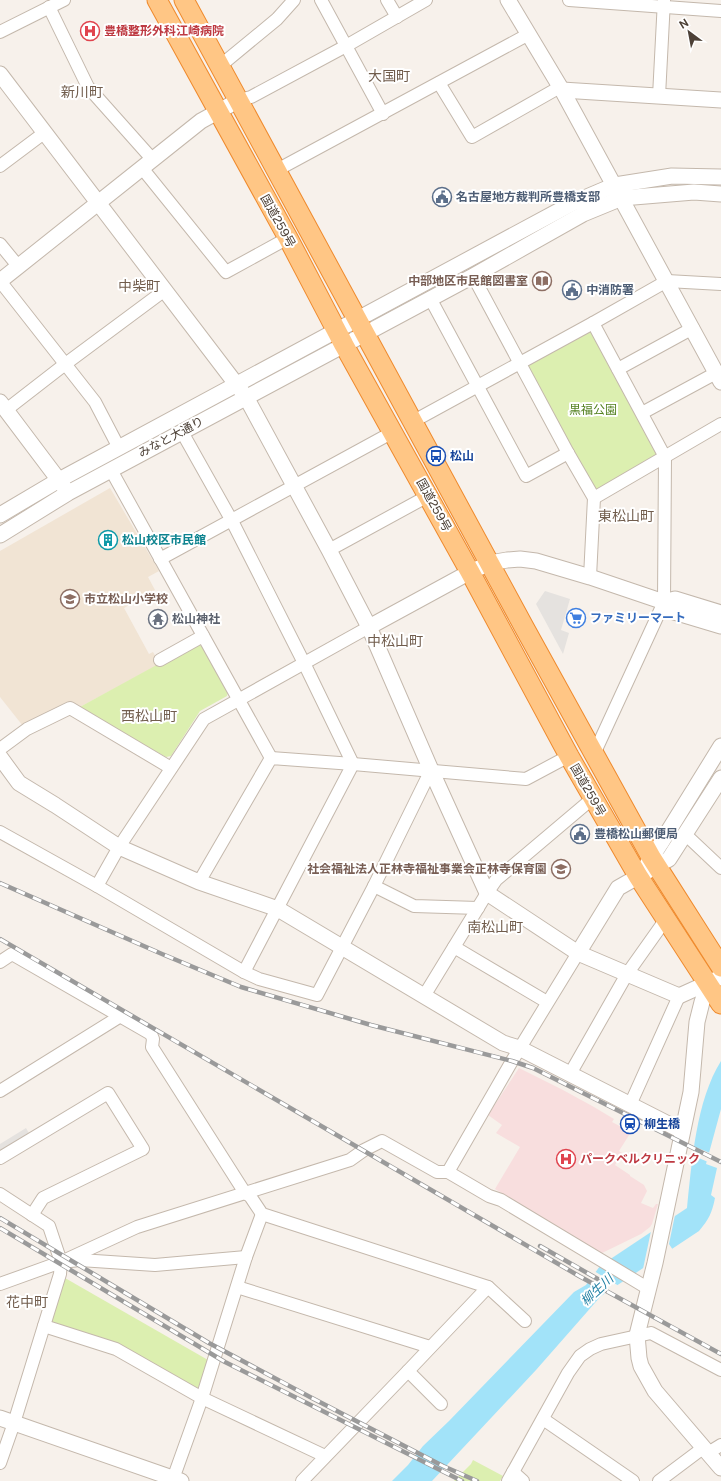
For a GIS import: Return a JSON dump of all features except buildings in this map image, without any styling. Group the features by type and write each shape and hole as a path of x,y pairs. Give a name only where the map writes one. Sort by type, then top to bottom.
{"highway":[{"name":"国道259号","path":"156,0 288,238 340,337 394,432 569,756 638,876 666,919 714,981 721,1004"},
{"name":"国道259号","path":"184,0 412,422 594,754 654,862 721,968"}],"street":[{"path":"0,32 64,0"},
{"path":"220,66 277,19 294,0"},
{"path":"321,0 383,114"},
{"path":"387,0 396,17"},
{"path":"119,448 95,402 64,365 0,281 201,121 239,100 251,97 346,46 426,0"},
{"path":"508,0 561,88 719,376 642,412"},
{"path":"568,0 664,4 721,11"},
{"path":"659,96 664,4"},
{"path":"49,7 88,87 148,164 226,272 288,238"},
{"path":"276,170 383,114 529,34"},
{"path":"0,74 246,396 295,485 369,627 431,770 487,892 578,952 679,996"},
{"path":"439,83 472,137 561,88 721,100"},
{"path":"0,166 44,133"},
{"path":"361,326 422,284 575,202 618,192 672,176 721,177"},
{"path":"340,337 361,326 430,298 473,276 583,214 618,192 694,192 721,194"},
{"path":"539,221 547,234"},
{"path":"0,244 18,266"},
{"path":"465,261 568,453 594,498 590,577"},
{"path":"412,422 667,281 721,284"},
{"path":"422,284 526,476 568,453"},
{"path":"68,493 3,406 64,365 165,290"},
{"path":"593,323 665,457 664,602 594,754"},
{"path":"618,369 693,328"},
{"name":"みなと大通り","path":"0,514 59,480 237,384 340,337"},
{"name":"みなと大通り","path":"0,535 68,493 246,396 340,337"},
{"path":"594,498 721,424"},
{"path":"182,432 232,521 353,764"},
{"path":"160,559 394,432"},
{"path":"111,470 271,758"},
{"path":"329,550 428,496"},
{"path":"97,886 119,847 204,718 470,572 490,564 506,560 520,559 536,561 590,577 664,602 671,611 721,626"},
{"path":"664,602 675,599 721,613"},
{"path":"160,660 203,636"},
{"path":"0,749 27,729 70,708 171,768"},
{"path":"448,1172 519,1048 618,888 638,876 654,862 721,746"},
{"path":"0,756 19,782 119,847 199,882 278,909 503,1043 519,1048 682,1131"},
{"path":"271,758 526,779 569,756"},
{"path":"199,882 271,758"},
{"path":"244,972 353,764"},
{"path":"0,832 97,886 259,980 317,995 374,886 431,770"},
{"path":"654,862 669,859 686,835 721,778"},
{"path":"424,996 487,892 496,880 593,798"},
{"path":"686,835 721,868"},
{"path":"374,886 414,906 478,908"},
{"path":"570,1074 626,974 666,919"},
{"path":"454,947 548,1002"},
{"path":"0,962 12,954 119,1017 151,1034 153,1039 152,1047 245,1192 250,1196 262,1214 488,1286 525,1321"},
{"path":"630,1105 679,996 714,981"},
{"path":"714,981 702,1002 697,1022 691,1092 656,1261 637,1335 640,1362 655,1391 721,1468"},
{"path":"0,1091 119,1017"},
{"path":"0,1158 108,1093 143,1149 43,1198 32,1215"},
{"path":"0,1284 61,1262 137,1227 350,1160 382,1140 437,1172 448,1172 489,1196 501,1200 649,1289"},
{"path":"0,1194 49,1226 61,1262 60,1274 44,1326 7,1420 0,1463"},
{"path":"7,1420 166,1479 202,1398 246,1257 262,1214"},
{"path":"61,1262 80,1260 155,1265 246,1257"},
{"path":"302,1481 488,1286"},
{"path":"237,1287 430,1347"},
{"path":"44,1326 116,1349 202,1398 325,1456"},
{"path":"522,1481 510,1476 568,1373 580,1356 590,1349 601,1344 637,1335 652,1333 721,1370"},
{"path":"408,1371 441,1404"},
{"path":"543,1419 633,1481"},
{"path":"659,1481 706,1450 721,1445"}],"shaded area":[{"name":"市立松山小学校","path":"110,488 159,571 148,577 155,590 124,608 149,654 153,652 160,664 78,708 67,702 23,726 0,697 0,551"},
{"path":"545,591 570,599 561,630 569,633 563,654 536,604"},
{"name":"パークベルクリニック","path":"519,1068 594,1107 614,1119 612,1122 631,1132 619,1151 622,1153 615,1165 644,1185 647,1191 641,1203 653,1208 656,1204 658,1204 650,1227 641,1234 600,1254 495,1189 520,1147 496,1133 502,1125 488,1115"},
{"path":"26,1128 30,1135 0,1154 0,1144"}],"green space":[{"name":"黒福公園","path":"590,331 593,332 658,451 656,457 597,490 593,489 527,369 528,365"},
{"path":"195,644 202,646 228,691 227,696 200,711 171,756 166,757 78,708"},
{"path":"65,1278 208,1360 198,1388 194,1390 50,1323"},
{"path":"473,1460 503,1476 500,1481 454,1481 471,1464"}],"water":[{"name":"柳生川","path":"721,1061 721,1109 706,1164 717,1168 711,1195 715,1198 710,1216 699,1231 601,1296 536,1370 432,1481 392,1481 408,1465 423,1446 574,1292 586,1285 600,1266 687,1208 696,1132 706,1094"}],"pier":[{"path":"693,1146 710,1153 708,1162 692,1155"},
{"path":"675,1215 669,1244 673,1250 643,1269 651,1231"},
{"path":"594,1271 619,1286 607,1295 586,1282"}],"railway":[{"path":"0,883 241,987 371,1025 512,1061 533,1068 721,1162"},
{"path":"0,939 579,1276 721,1354"},
{"path":"0,1218 209,1343 443,1466 477,1481"},
{"path":"0,1228 225,1362 462,1481"},
{"path":"540,1246 603,1282"}],"place":[{"name":"豊橋整形外科江崎病院","path":"90,31"},
{"name":"名古屋地方裁判所豊橋支部","path":"442,197"},
{"name":"中部地区市民館図書室","path":"542,281"},
{"name":"中消防署","path":"572,290"},
{"name":"松山","path":"436,456"},
{"name":"松山校区市民館","path":"108,540"},
{"name":"市立松山小学校","path":"70,599"},
{"name":"ファミリーマート","path":"576,618"},
{"name":"松山神社","path":"158,619"},
{"name":"豊橋松山郵便局","path":"580,834"},
{"name":"社会福祉法人正林寺福祉事業会正林寺保育園","path":"561,869"},
{"name":"柳生橋","path":"630,1124"},
{"name":"パークベルクリニック","path":"566,1159"}],"district":[{"name":"大国町","path":"389,76"},
{"name":"新川町","path":"82,92"},
{"name":"中柴町","path":"139,286"},
{"name":"東松山町","path":"626,516"},
{"name":"中松山町","path":"395,641"},
{"name":"西松山町","path":"149,716"},
{"name":"南松山町","path":"495,927"},
{"name":"花中町","path":"27,1302"}]}
